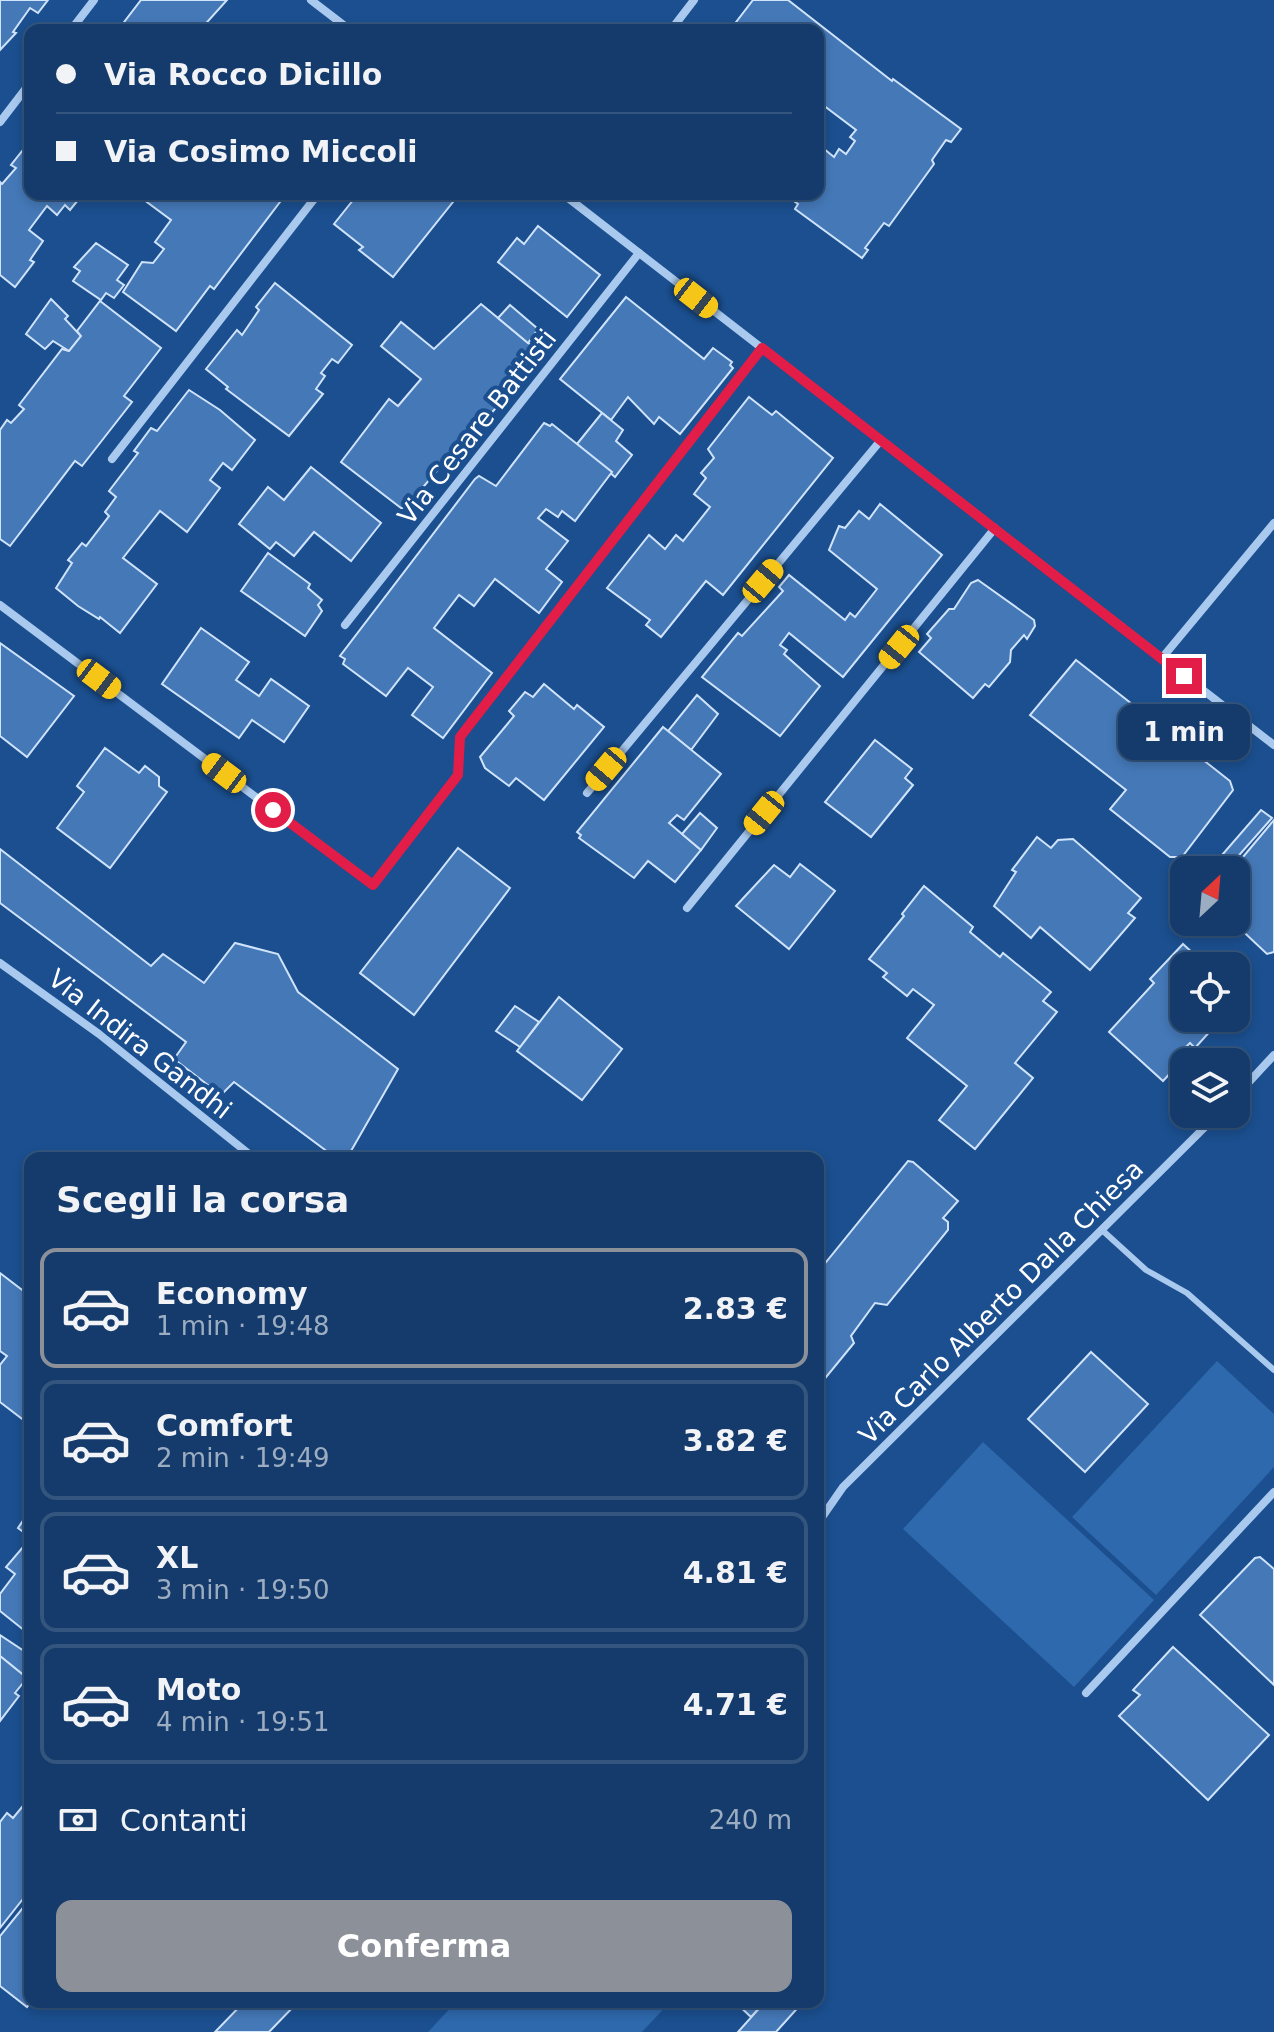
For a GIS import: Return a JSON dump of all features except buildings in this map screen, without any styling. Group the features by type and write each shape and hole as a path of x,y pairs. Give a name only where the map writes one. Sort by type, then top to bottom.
{"street":[{"path":"76,24 94,0"},
{"path":"311,0 342,24"},
{"path":"676,24 694,0"},
{"path":"0,122 24,91"},
{"path":"112,459 313,200"},
{"path":"571,200 1274,745"},
{"name":"Via Cesare Battisti","path":"345,625 639,253"},
{"path":"0,605 373,885 458,775 460,737 762,348"},
{"path":"587,793 881,440"},
{"path":"1162,658 1274,523"},
{"path":"687,908 995,528"},
{"name":"Via Indira Gandhi","path":"0,963 99,1034 246,1152"},
{"path":"1250,1081 1274,1055"},
{"name":"Via Carlo Alberto Dalla Chiesa","path":"824,1514 843,1487 1204,1128"},
{"path":"1086,1693 1274,1492"}],"lane":[{"path":"1102,1230 1146,1270 1187,1293 1274,1370"}],"shaded area":[{"path":"1217,1361 1274,1414 1274,1467 1156,1595 1072,1517"},
{"path":"983,1442 1154,1600 1074,1687 903,1529"},
{"path":"450,2008 664,2008 642,2032 428,2032"}],"route":[{"path":"273,810 373,885 458,775 460,737 762,348 1184,676"}]}
